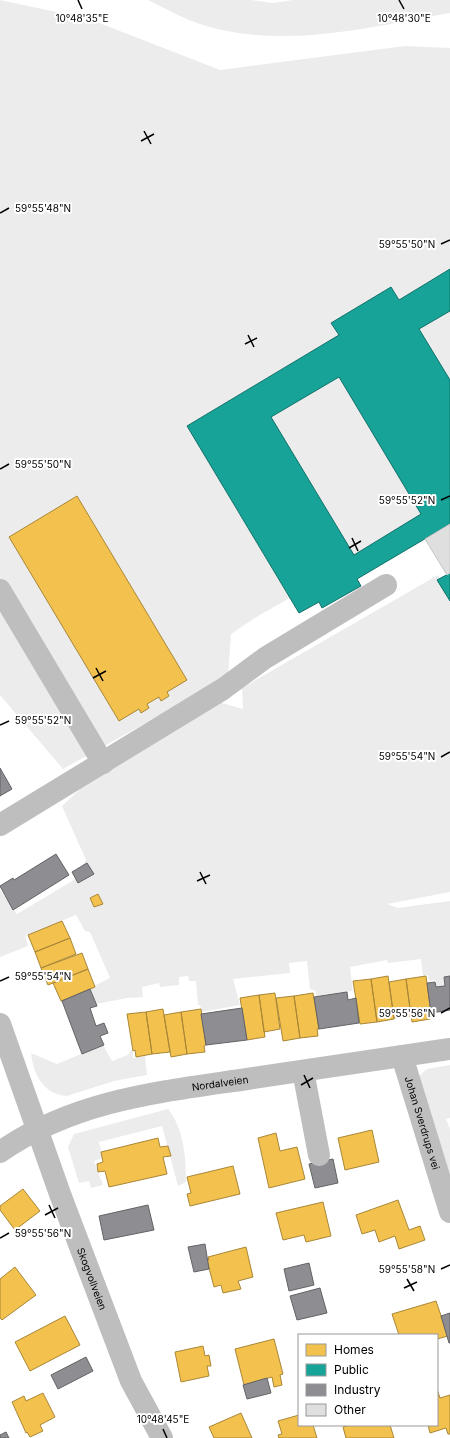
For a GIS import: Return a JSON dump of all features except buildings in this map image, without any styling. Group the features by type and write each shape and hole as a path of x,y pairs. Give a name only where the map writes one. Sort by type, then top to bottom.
{"street":[{"path":"0,825 224,689 265,658 386,585"},
{"path":"0,590 103,763"},
{"name":"Skogvollveien","path":"0,1024 60,1194 131,1381 162,1438"},
{"name":"Nordalveien","path":"0,1152 37,1129 65,1116 133,1097 450,1049"},
{"name":"Johan Sverdrups vei","path":"402,1056 450,1212"},
{"path":"303,1071 319,1156"}],"shaded area":[{"path":"0,0 89,19 220,70 405,46 450,48 450,507 258,616 231,634 228,677 63,769 0,695"},
{"path":"148,0 251,0 273,3 293,0 450,0 450,13 328,33 298,36 267,36 236,33 199,24"},
{"path":"438,575 450,595 450,892 387,904 398,908 450,901 450,977 444,978 445,987 436,987 435,980 429,981 428,975 423,976 421,959 388,963 387,960 350,967 353,991 316,996 316,991 310,989 307,961 289,963 290,973 233,979 240,1005 202,1012 200,1005 198,1005 196,981 189,981 188,976 179,977 179,985 160,987 159,983 142,987 143,997 127,998 96,1004 90,988 110,978 90,932 85,931 76,915 25,936 28,946 0,957 0,890 17,914 74,880 86,860 62,806 94,776 215,701 243,709 242,688"},
{"path":"103,1045 112,1061 128,1055 133,1049 133,1058 145,1056 147,1075 114,1081 67,1096 52,1092 37,1076 31,1053 57,1064"},
{"path":"450,1065 450,1118 446,1119 450,1129 450,1180 420,1083 420,1075 427,1069"},
{"path":"168,1109 178,1125 181,1134 185,1153 186,1182 178,1186 162,1126 99,1142 103,1158 94,1161 103,1185 91,1188 89,1181 79,1183 68,1147 74,1134"}]}
